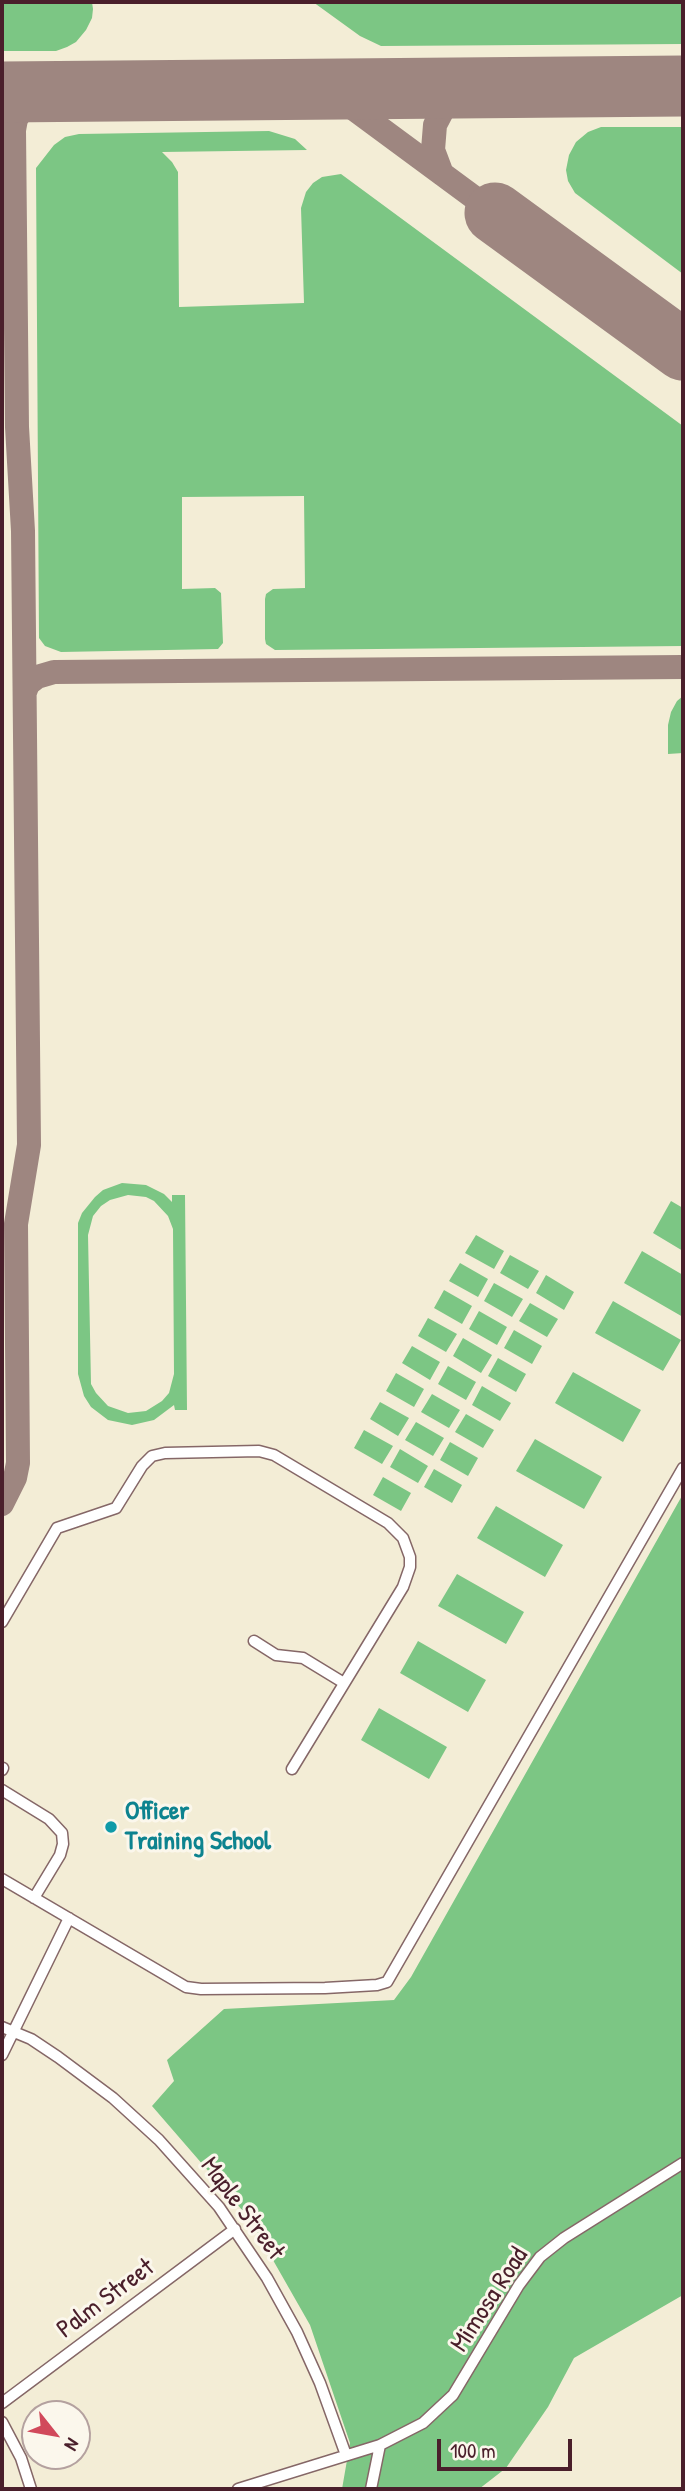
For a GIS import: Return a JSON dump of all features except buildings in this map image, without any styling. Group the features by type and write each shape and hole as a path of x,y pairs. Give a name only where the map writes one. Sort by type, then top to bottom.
{"street":[{"path":"2,1622 57,1528 116,1508 142,1466 152,1456 165,1453 261,1451 282,1459 388,1523 397,1530 410,1556 408,1577 292,1769"},
{"path":"2,1879 186,1987 320,1988 387,1982 683,1468"},
{"path":"254,1642 276,1655 303,1658 344,1683"},
{"path":"2,1790 48,1819 62,1833 60,1854 34,1898"},
{"path":"2,2055 69,1918"},
{"name":"Maple Street","path":"2,2027 31,2039 58,2057 132,2115 193,2177 235,2229 267,2277 297,2332 320,2383 346,2455"},
{"name":"Mimosa Road","path":"380,2445 423,2423 453,2395 519,2285 540,2257 564,2238 683,2163"},
{"name":"Palm Street","path":"2,2403 235,2229"},
{"path":"2,2422 32,2489"},
{"path":"238,2489 380,2445 371,2489"}],"green space":[{"path":"2,2 92,2 92,18 76,42 67,47 56,51 2,51"},
{"path":"313,2 683,2 683,44 381,46 360,36"},
{"path":"601,127 683,127 683,274 575,193 568,181 566,170 569,155 576,142 588,132"},
{"path":"269,131 295,139 307,150 162,152 178,172 179,307 304,303 301,208 306,192 313,183 322,177 341,174 683,426 683,646 275,650 266,644 265,639 265,599 266,594 273,589 305,588 304,496 182,497 182,589 215,588 221,593 223,643 218,649 61,652 45,646 39,638 36,168 54,145 65,137 79,134"},
{"path":"683,696 683,753 668,754 671,712"},
{"path":"122,1183 146,1185 164,1194 172,1202 172,1195 185,1195 187,1410 175,1410 174,1405 154,1420 132,1425 108,1420 91,1407 84,1396 78,1374 78,1223 82,1213 103,1190","holes":["128,1195 154,1201 168,1216 173,1229 174,1374 169,1393 162,1401 146,1411 128,1413 108,1406 91,1384 88,1235 93,1216 110,1200"]},
{"path":"671,1201 683,1208 683,1251 653,1233"},
{"path":"476,1235 504,1251 494,1269 465,1253"},
{"path":"642,1251 683,1275 683,1317 624,1283"},
{"path":"510,1255 539,1271 528,1289 500,1273"},
{"path":"460,1263 488,1279 478,1297 449,1281"},
{"path":"546,1275 574,1292 564,1310 536,1293"},
{"path":"494,1283 523,1299 512,1317 484,1301"},
{"path":"444,1290 472,1306 462,1324 434,1308"},
{"path":"613,1301 681,1340 663,1371 595,1333"},
{"path":"530,1303 558,1319 547,1337 519,1321"},
{"path":"479,1311 507,1327 497,1345 469,1329"},
{"path":"428,1318 457,1334 446,1352 418,1336"},
{"path":"514,1330 542,1346 532,1364 504,1348"},
{"path":"463,1338 492,1355 481,1373 453,1356"},
{"path":"412,1346 440,1362 430,1380 402,1363"},
{"path":"498,1358 526,1374 516,1392 488,1376"},
{"path":"448,1366 476,1382 466,1400 438,1384"},
{"path":"573,1372 641,1410 623,1442 555,1403"},
{"path":"396,1373 424,1389 414,1407 386,1391"},
{"path":"482,1386 511,1403 500,1421 472,1405"},
{"path":"432,1394 460,1410 449,1428 421,1412"},
{"path":"380,1402 409,1418 398,1436 370,1419"},
{"path":"466,1414 494,1430 483,1448 455,1432"},
{"path":"416,1422 444,1438 433,1456 405,1440"},
{"path":"364,1430 393,1446 382,1464 354,1448"},
{"path":"535,1439 602,1477 584,1509 516,1471"},
{"path":"450,1442 478,1458 468,1476 440,1460"},
{"path":"400,1449 428,1466 418,1483 390,1467"},
{"path":"434,1469 462,1485 452,1503 424,1487"},
{"path":"383,1477 411,1493 401,1511 373,1495"},
{"path":"683,1494 683,2295 574,2358 548,2407 506,2468 479,2489 342,2489 350,2443 310,2325 249,2218 152,2106 174,2081 167,2060 224,2009 394,2000 411,1977"},
{"path":"496,1506 563,1545 545,1577 477,1538"},
{"path":"457,1574 524,1612 506,1644 438,1606"},
{"path":"418,1641 486,1680 468,1712 400,1673"},
{"path":"379,1708 447,1747 429,1779 361,1740"}],"taxiway":[{"path":"442,174 433,150 435,125 447,102 469,88"},
{"path":"327,89 495,213"},
{"path":"2,1504 15,1478 18,1463 16,1224 29,1145 23,531 17,427 14,130 16,119 24,107 50,91"},
{"path":"25,692 28,684 37,677 54,672 683,667"}],"runway":[{"path":"2,92 683,86"},
{"path":"495,213 683,350"}],"place":[{"name":"Officer Training School","path":"111,1827"}]}
